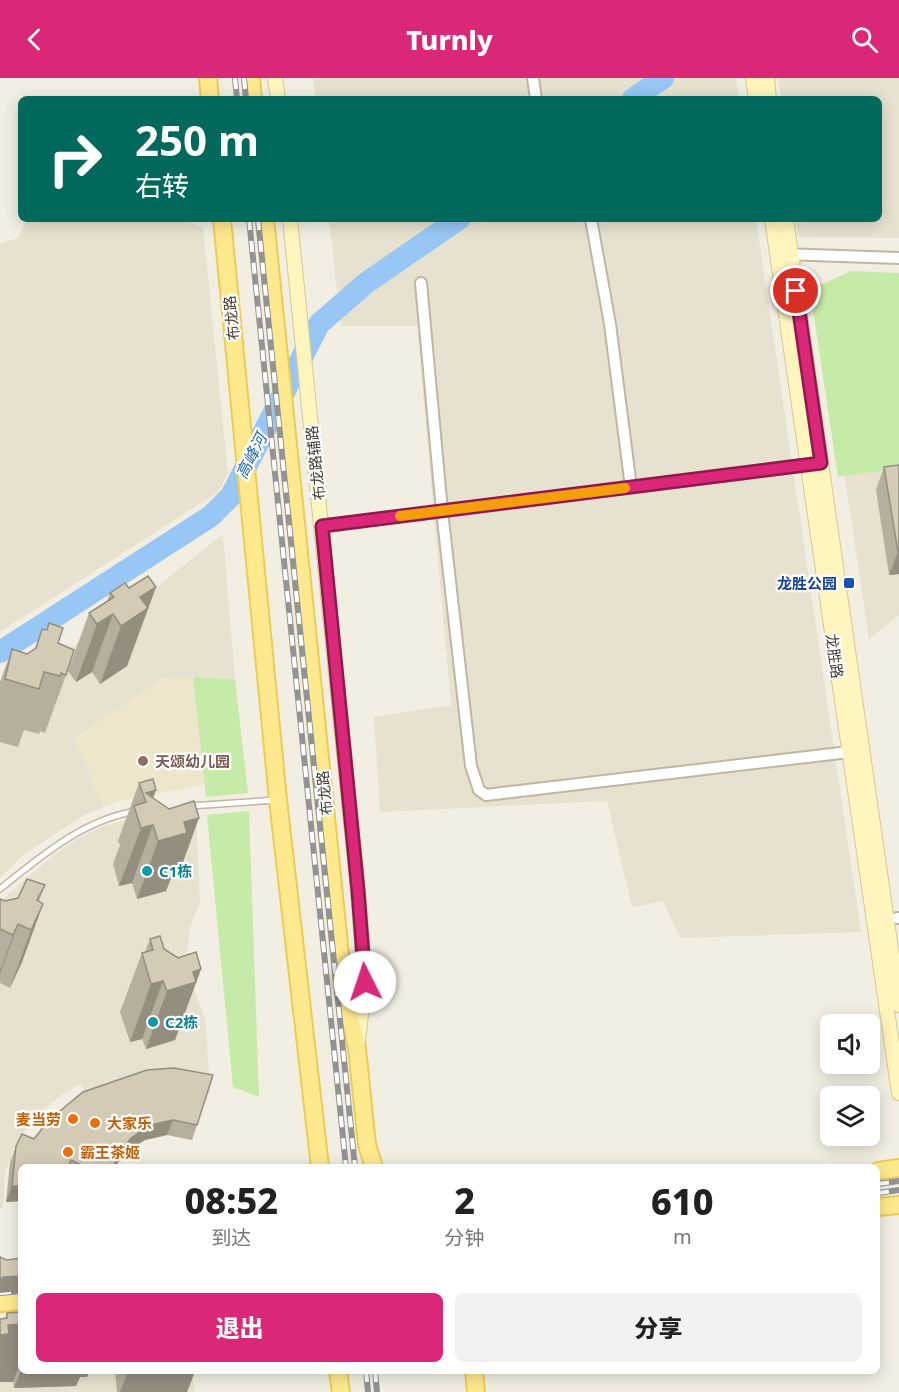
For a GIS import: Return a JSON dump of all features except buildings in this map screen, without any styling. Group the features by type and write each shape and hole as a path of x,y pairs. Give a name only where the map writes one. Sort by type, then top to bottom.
{"main road":[{"path":"208,78 210,96"},
{"path":"251,78 253,96"},
{"path":"275,78 278,96"},
{"path":"753,78 756,96"},
{"path":"767,78 770,96"},
{"name":"布龙路","path":"222,222 278,800"},
{"name":"布龙路","path":"265,222 343,984 357,1048 367,1145 373,1164"},
{"name":"布龙路辅路","path":"290,222 358,891 365,982 357,1048"},
{"name":"龙胜路","path":"773,222 784,254 814,464 899,1005"},
{"name":"龙胜路","path":"784,254 786,222"},
{"name":"龙胜路","path":"814,464 849,752 899,1093"},
{"path":"278,800 319,1164"},
{"path":"880,1171 899,1168"},
{"path":"880,1208 899,1205"},
{"path":"0,1303 18,1301"},
{"path":"338,1374 341,1392"},
{"path":"474,1374 476,1392"}],"street":[{"path":"533,78 536,96"},
{"path":"592,222 610,324 631,487"},
{"path":"784,254 899,258"},
{"path":"421,283 442,511 471,766 479,790 486,795 849,752"},
{"path":"322,526 814,464"}],"lane":[{"path":"178,807 278,800"},
{"path":"0,889 48,851 86,827 105,818 145,809"}],"shaded area":[{"path":"313,78 736,78 739,96 316,96"},
{"path":"778,78 899,78 899,238 798,237 796,222 882,222 882,96 781,96"},
{"path":"26,222 189,222 203,228 228,473 218,492 0,632 0,243 18,238"},
{"path":"329,222 756,222 861,932 680,938 663,901 632,907 607,801 380,812 374,717 451,705 417,326 341,326"},
{"path":"899,457 899,615 869,639 843,465"},
{"path":"223,534 235,679 164,678 75,739 103,807 81,817 23,855 0,878 0,694 127,611"},
{"name":"天颂幼儿园","path":"172,677 193,677 205,782 202,785 117,802 103,807 75,740 157,682"},
{"path":"196,812 200,902 190,928 187,955 191,982 206,1026 210,1093 203,1097 97,1111 81,1084 63,1094 42,1111 18,1139 5,1172 3,1208 0,1208 0,901 54,855 77,839 103,826 141,816"},
{"path":"0,1329 18,1365 18,1374 192,1374 195,1392 0,1392"}],"green space":[{"path":"851,271 899,273 899,468 838,477 810,290"},
{"path":"193,677 235,679 248,793 206,797"},
{"path":"249,811 259,1097 233,1087 207,815"}],"waterway":[{"name":"高峰河","path":"637,96 663,78"},
{"name":"高峰河","path":"0,652 211,516 231,496 319,324 366,283 455,222"}],"railway":[{"path":"235,78 237,96"},
{"path":"244,78 246,96"},
{"path":"249,222 346,1164"},
{"path":"258,222 355,1164"},
{"path":"880,1184 899,1181"},
{"path":"880,1193 899,1190"},
{"path":"0,1293 18,1291"},
{"path":"366,1374 368,1392"},
{"path":"375,1374 377,1392"}],"slow traffic":[{"path":"400,516 625,488"}],"place":[{"name":"龙胜公园","path":"849,583"},
{"name":"天颂幼儿园","path":"143,761"},
{"name":"C1栋","path":"147,871"},
{"name":"C2栋","path":"153,1022"},
{"name":"麦当劳","path":"73,1119"},
{"name":"大家乐","path":"95,1123"},
{"name":"霸王茶姬","path":"68,1152"}],"route":[{"path":"365,982 322,526 821,463 796,291"}]}
